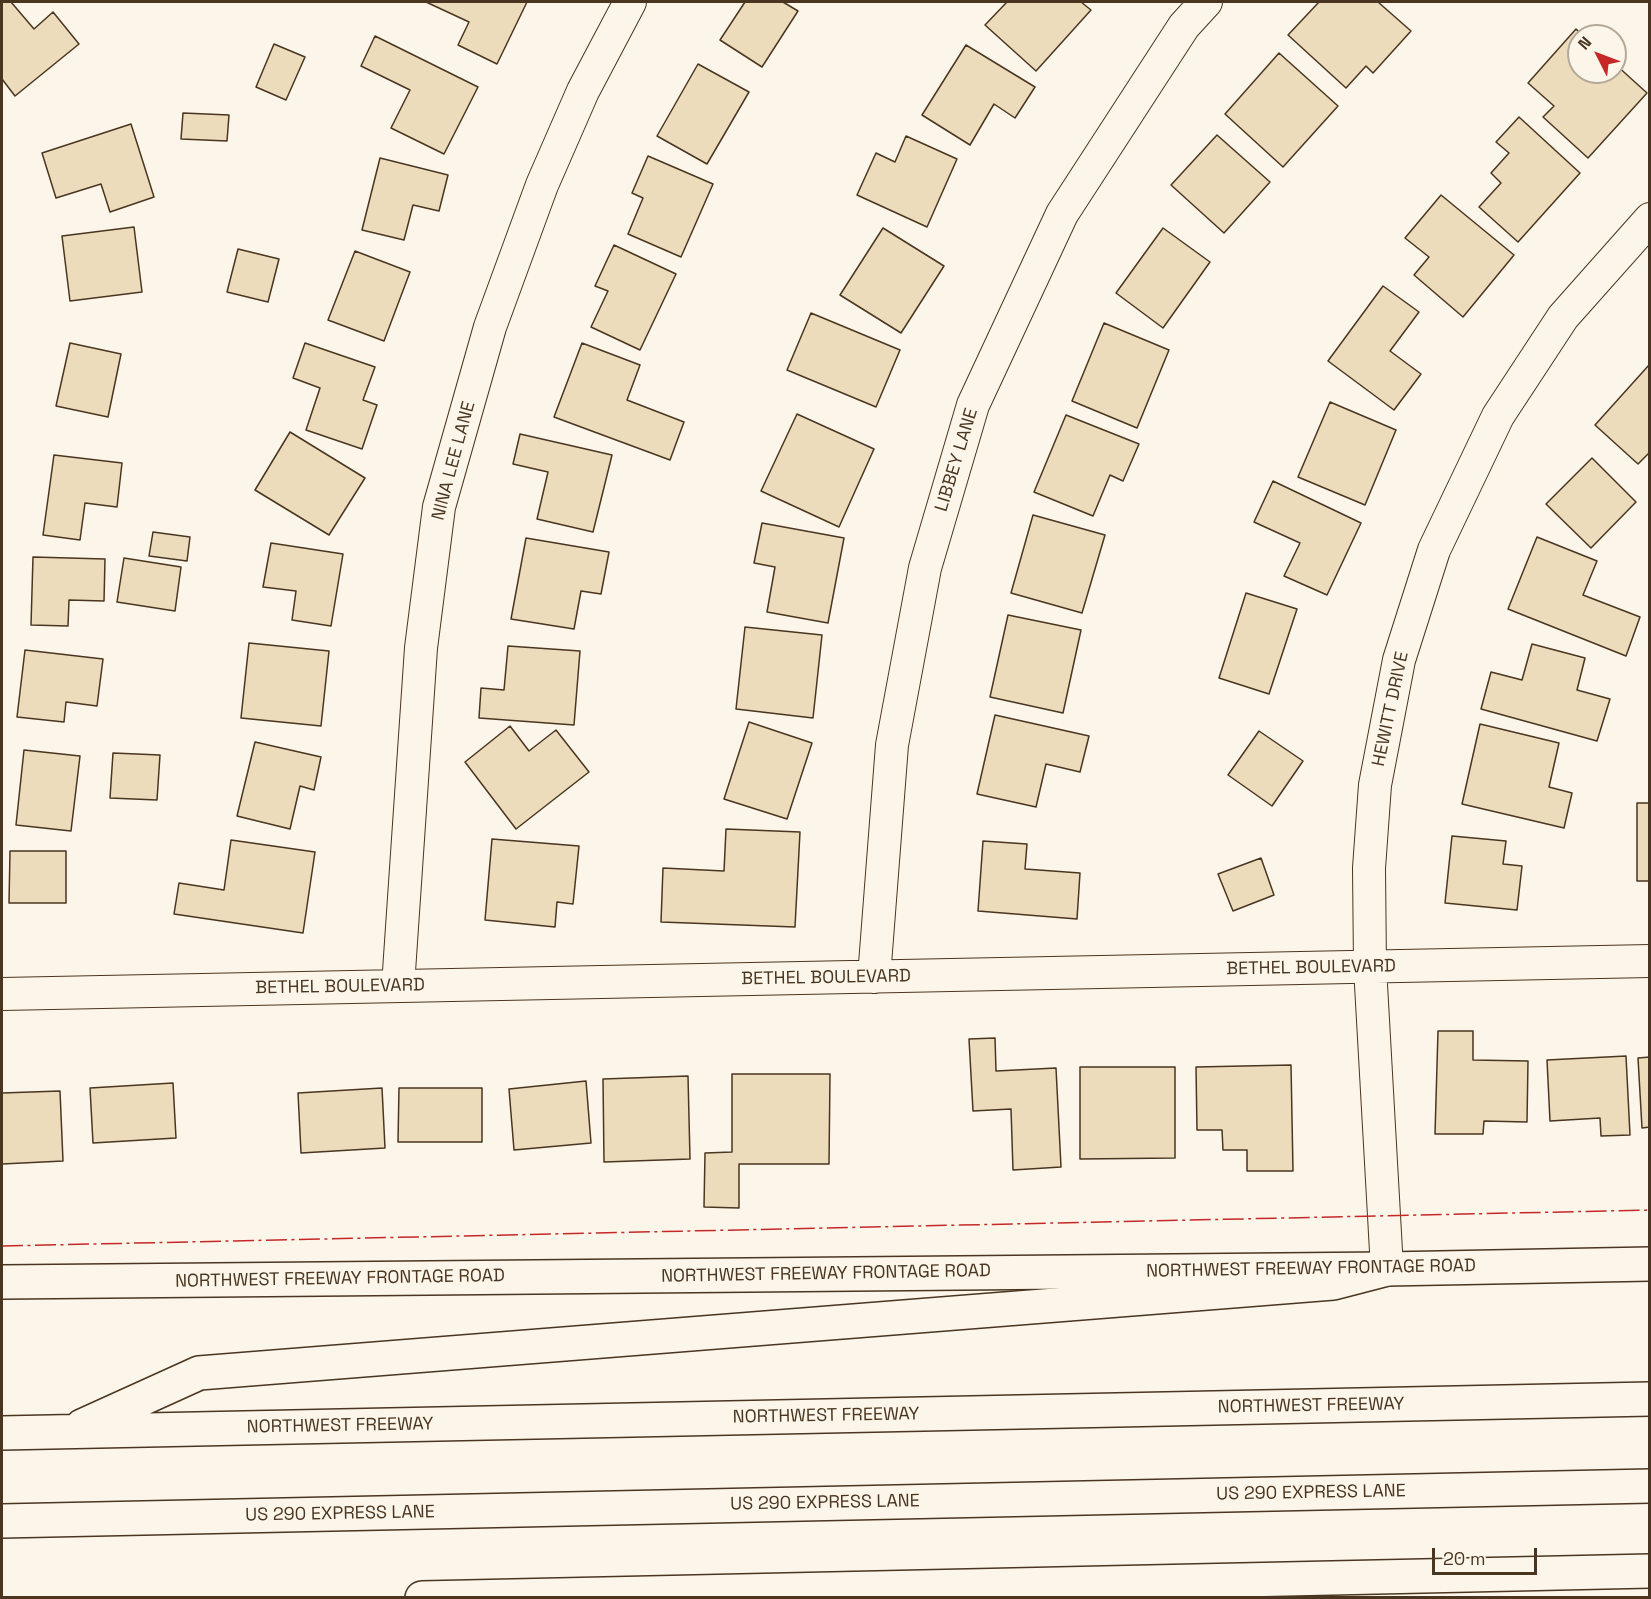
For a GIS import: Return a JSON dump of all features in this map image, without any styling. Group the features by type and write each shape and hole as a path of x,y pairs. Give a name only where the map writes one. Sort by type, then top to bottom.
{"main road":[{"name":"NORTHWEST FREEWAY FRONTAGE ROAD","path":"2,1282 1387,1269 1650,1264"},
{"path":"69,1431 199,1373 1333,1283 1387,1269"},
{"name":"NORTHWEST FREEWAY","path":"2,1433 1650,1399"},
{"name":"US 290 EXPRESS LANE","path":"2,1521 1650,1486"},
{"path":"422,1598 1650,1571"}],"street":[{"name":"NINA LEE LANE","path":"398,986 421,648 439,507 490,327 542,185 583,91 630,2"},
{"name":"LIBBEY LANE","path":"874,977 892,746 925,568 973,405 1062,214 1184,26 1206,2"},
{"name":"HEWITT DRIVE","path":"1387,1269 1370,966 1370,868 1375,785 1399,660 1434,550 1498,416 1563,317 1650,219"},
{"name":"BETHEL BOULEVARD","path":"2,994 1650,961"}],"building":[{"path":"2,2 11,2 34,29 53,12 79,44 15,96 2,79"},
{"path":"426,2 527,2 497,64 458,45 469,22"},
{"path":"745,2 783,2 798,11 762,67 720,40"},
{"path":"1007,2 1081,2 1091,10 1036,71 985,25"},
{"path":"1319,2 1378,2 1411,31 1373,73 1366,66 1346,88 1288,35"},
{"path":"375,36 478,87 444,154 391,128 410,90 361,66"},
{"path":"1567,39 1567,84 1627,84 1627,75 1647,93 1588,158 1543,117 1554,106 1528,83"},
{"path":"274,44 305,57 286,100 256,87"},
{"path":"966,45 1035,87 1015,118 994,104 970,145 922,115"},
{"path":"1279,53 1338,106 1283,167 1225,114"},
{"path":"698,64 749,92 707,164 657,136"},
{"path":"183,113 229,115 227,141 181,139"},
{"path":"1519,117 1580,173 1518,242 1479,207 1501,183 1491,173 1509,153 1496,142"},
{"path":"131,124 154,197 110,212 101,184 56,198 42,153"},
{"path":"1217,135 1270,182 1224,233 1171,185"},
{"path":"906,136 957,159 927,227 857,195 876,153 895,162"},
{"path":"648,156 713,184 681,257 628,234 643,198 632,193"},
{"path":"380,158 448,175 439,211 413,205 404,240 362,230"},
{"path":"1441,195 1514,255 1463,317 1414,275 1429,257 1405,238"},
{"path":"134,227 142,292 70,301 62,236"},
{"path":"883,228 944,266 901,333 840,295"},
{"path":"1163,228 1210,262 1163,328 1116,293"},
{"path":"614,245 676,274 640,350 591,327 608,291 595,286"},
{"path":"238,249 279,259 268,302 227,292"},
{"path":"355,251 410,272 384,341 328,320"},
{"path":"1383,286 1419,312 1390,351 1421,374 1394,410 1328,361"},
{"path":"811,313 900,350 876,407 787,370"},
{"path":"1104,323 1169,350 1137,428 1072,401"},
{"path":"70,343 121,354 108,417 56,406"},
{"path":"305,343 375,367 363,400 377,405 362,449 306,430 320,388 293,378"},
{"path":"582,343 640,365 627,400 684,422 670,460 554,417"},
{"path":"1649,365 1650,452 1638,464 1595,425"},
{"path":"1330,402 1396,430 1365,505 1298,477"},
{"path":"797,414 874,449 839,527 761,491"},
{"path":"1066,415 1139,444 1123,481 1110,475 1093,516 1034,492"},
{"path":"290,432 365,478 329,535 255,490"},
{"path":"520,434 612,455 593,532 537,519 548,472 513,464"},
{"path":"54,455 122,463 117,507 85,503 80,540 43,535"},
{"path":"1592,458 1636,502 1591,548 1546,504"},
{"path":"1273,481 1361,523 1327,595 1284,576 1300,543 1254,522"},
{"path":"1033,515 1105,535 1082,613 1011,593"},
{"path":"762,523 844,538 828,623 767,612 775,567 754,563"},
{"path":"153,532 190,537 187,561 149,556"},
{"path":"1537,537 1597,561 1583,595 1640,617 1626,656 1508,609"},
{"path":"526,538 609,552 601,594 581,591 574,629 511,619"},
{"path":"271,543 343,554 331,626 292,620 296,591 263,587"},
{"path":"33,557 105,559 104,601 69,600 68,626 31,625"},
{"path":"124,558 181,567 175,611 117,602"},
{"path":"1246,593 1297,609 1269,694 1219,678"},
{"path":"1008,615 1081,630 1063,713 990,697"},
{"path":"745,627 822,635 813,718 736,709"},
{"path":"249,643 329,651 321,726 241,718"},
{"path":"1532,644 1585,658 1577,690 1610,699 1597,741 1481,709 1491,672 1522,680"},
{"path":"508,646 580,651 574,725 479,718 481,688 504,690"},
{"path":"25,650 103,659 97,706 66,702 64,722 17,717"},
{"path":"995,715 1089,736 1080,772 1046,764 1036,807 977,794"},
{"path":"749,722 812,743 787,819 724,799"},
{"path":"1480,724 1559,743 1549,787 1572,793 1564,828 1462,804"},
{"path":"510,726 529,751 556,730 589,772 516,829 465,762"},
{"path":"1259,731 1303,761 1272,806 1228,775"},
{"path":"255,742 321,757 314,790 300,786 290,829 237,816"},
{"path":"24,750 80,756 71,831 16,825"},
{"path":"113,753 160,755 157,800 110,798"},
{"path":"1637,803 1650,803 1650,881 1637,881"},
{"path":"726,829 800,832 795,927 661,922 663,868 724,871"},
{"path":"1452,836 1506,841 1503,864 1522,866 1517,910 1445,903"},
{"path":"492,839 579,846 573,904 557,902 555,927 485,920"},
{"path":"231,840 315,852 303,933 174,914 179,883 224,890"},
{"path":"983,841 1027,844 1025,869 1080,873 1077,919 978,911"},
{"path":"10,851 66,851 66,903 9,903"},
{"path":"1261,858 1274,895 1233,911 1218,874"},
{"path":"1438,1031 1473,1031 1473,1060 1528,1061 1527,1122 1484,1121 1483,1134 1435,1134"},
{"path":"995,1038 996,1071 1056,1068 1061,1167 1013,1170 1011,1109 973,1111 969,1039"},
{"path":"1626,1056 1630,1135 1601,1136 1600,1118 1550,1121 1547,1060"},
{"path":"1650,1057 1650,1127 1642,1128 1638,1058"},
{"path":"1291,1065 1293,1171 1247,1171 1247,1150 1223,1150 1222,1130 1197,1130 1196,1067"},
{"path":"1080,1067 1175,1067 1175,1158 1080,1159"},
{"path":"732,1074 830,1074 829,1164 739,1164 739,1208 704,1207 705,1153 732,1152"},
{"path":"688,1076 690,1159 604,1162 603,1079"},
{"path":"586,1081 591,1143 514,1150 509,1089"},
{"path":"173,1083 176,1138 93,1143 90,1088"},
{"path":"382,1088 385,1148 301,1153 298,1093"},
{"path":"399,1088 482,1088 482,1142 398,1142"},
{"path":"60,1091 63,1161 2,1164 2,1093"}],"power":[{"path":"2,1246 1650,1210"}]}
